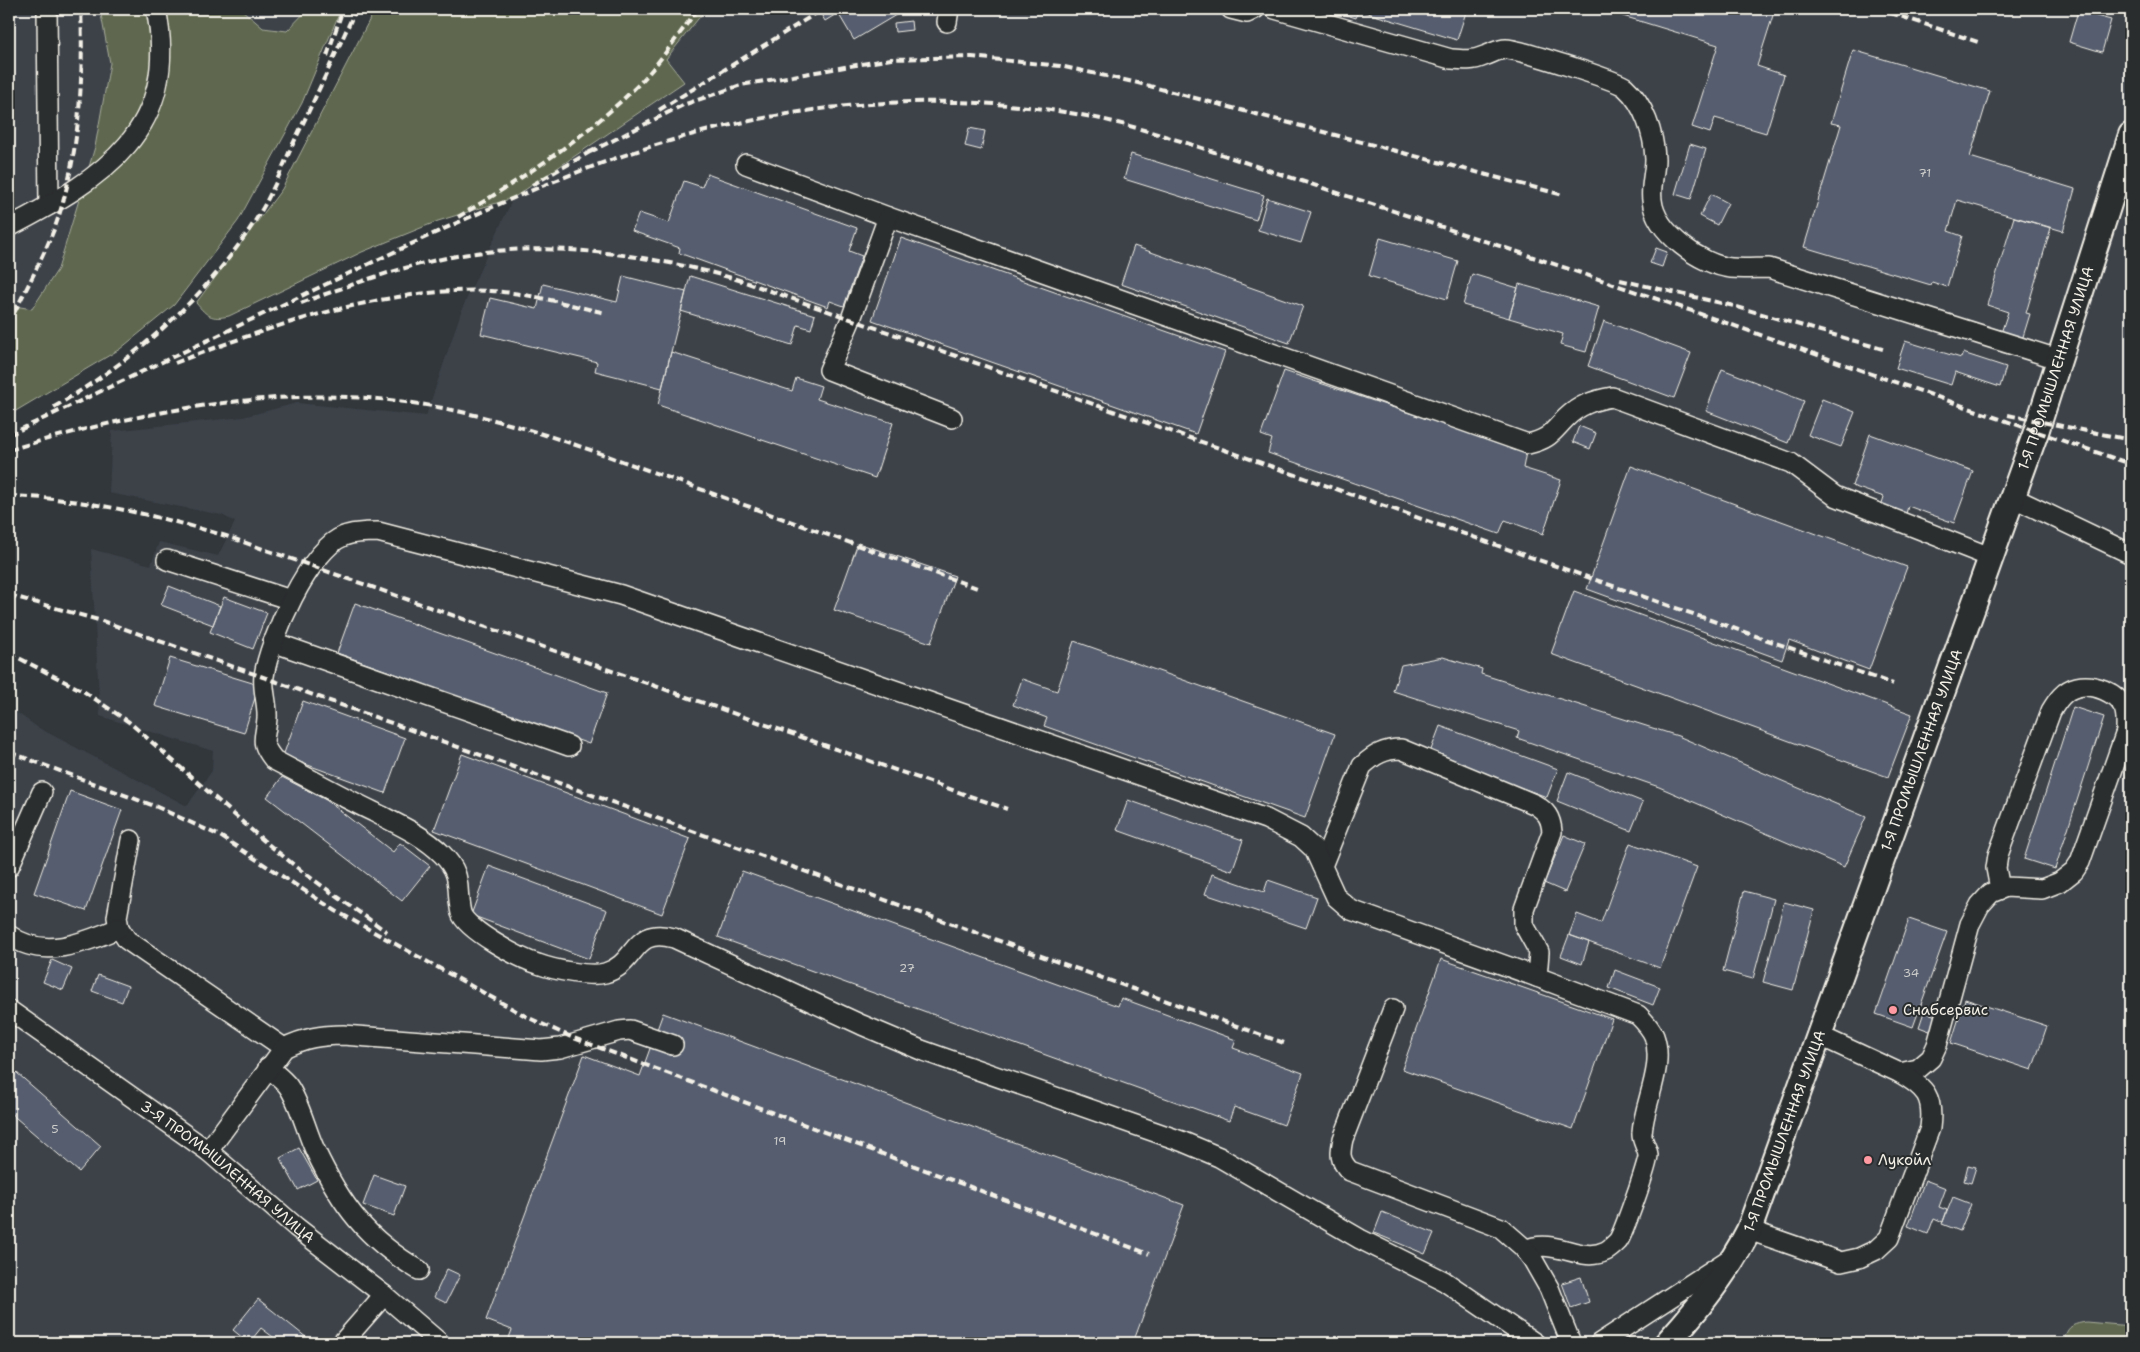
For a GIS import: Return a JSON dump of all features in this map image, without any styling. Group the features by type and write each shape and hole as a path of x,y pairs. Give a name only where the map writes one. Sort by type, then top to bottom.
{"main road":[{"name":"1-Я ПРОМЫШЛЕННАЯ УЛИЦА","path":"1667,1343 1688,1320 1736,1255 1749,1230 2061,360 2131,135"}],"lane":[{"path":"48,9 48,205"},
{"path":"9,227 80,188 115,160 144,121 160,75 161,46 156,9"},
{"path":"1231,9 1247,13 1255,9"},
{"path":"1275,9 1451,59 1469,60 1507,49 1607,78 1625,87 1640,107 1653,135 1655,159 1652,199 1654,213 1660,224 1680,244 1712,264 1730,268 1769,268 2061,360"},
{"path":"746,164 888,217 1528,444 1551,436 1566,417 1580,406 1595,400 1612,397 1791,463 1835,496 1990,557"},
{"path":"888,217 851,319 829,370 952,418"},
{"path":"2012,497 2131,554"},
{"path":"1525,1250 1535,1246 1548,1245 1582,1254 1596,1254 1608,1250 1618,1240 1648,1156 1641,1136 1656,1062 1654,1036 1647,1024 1638,1015 1538,976 1351,910 1336,897 1314,849 1301,837 1266,819 621,596 378,532 342,536 312,566 291,600 273,642 264,677 267,718 263,738 264,748 274,760 394,821 433,846 453,868 458,881 462,915 471,925 506,950 539,965 564,972 605,973 618,966 638,944 650,936 660,934 674,938 862,1025 921,1050 1181,1141 1219,1157 1360,1239 1444,1281 1535,1343"},
{"path":"167,560 291,600"},
{"path":"273,642 570,746"},
{"path":"1900,1073 1918,1069 1931,1058 1937,1045 1970,924 1980,905 1991,893 2000,890 2015,886 2042,889 2060,882 2080,862 2126,732 2124,695 2091,687 2076,687 2060,697 2055,704 1998,855 1996,868 2000,890"},
{"path":"1322,866 1362,766 1371,757 1388,749 1401,749 1534,804 1546,811 1552,822 1552,832 1524,909 1524,925 1528,937 1536,944 1539,952 1538,976"},
{"path":"9,867 42,792"},
{"path":"131,840 117,917 118,928 126,940 284,1048"},
{"path":"9,936 24,945 41,949 79,944 118,928"},
{"path":"1393,1009 1343,1139 1340,1153 1342,1163 1350,1171 1501,1228 1525,1250 1549,1288 1571,1343"},
{"name":"3-Я ПРОМЫШЛЕННАЯ УЛИЦА","path":"9,1012 208,1150 296,1227 384,1294 440,1343"},
{"path":"208,1150 284,1048 300,1040 321,1035 343,1034 541,1050 568,1046 619,1031 630,1030 673,1045"},
{"path":"1749,1230 1841,1262 1859,1258 1876,1250 1889,1238 1930,1128 1932,1116 1931,1101 1920,1084 1818,1034"},
{"path":"268,1067 288,1085 315,1150 340,1197 364,1229 390,1253 418,1270"},
{"path":"1600,1343 1736,1255"},
{"path":"342,1343 384,1294"}],"shaded area":[{"path":"9,9 100,9 110,63 95,147 57,269 32,309 9,305"},
{"path":"241,9 308,9 287,31 263,28"},
{"path":"706,9 2131,9 2131,1343 9,1343 9,707 37,727 187,806 212,771 213,751 100,716 91,549 151,565 159,542 218,556 235,522 222,515 109,493 112,431 243,417 297,403 426,416 462,309 513,198 683,82 666,59"}],"green space":[{"path":"100,9 241,9 263,28 287,31 308,9 341,9 302,103 238,221 174,305 120,349 9,415 9,305 32,309 58,269 95,147 110,63"},
{"path":"375,9 706,9 666,59 684,82 513,198 438,221 362,252 229,316 210,316 196,303 282,189"},
{"path":"2086,1322 2131,1326 2131,1343 2087,1344 2078,1343 2065,1337 2072,1326"}],"building":[{"path":"782,9 801,9 787,17"},
{"path":"818,9 906,9 854,40 838,13 825,21"},
{"path":"1334,9 1467,9 1457,40 1358,10 1356,18 1334,11"},
{"path":"1600,9 1775,9 1757,66 1784,75 1766,133 1715,118 1710,133 1692,127 1718,45"},
{"path":"2078,11 2111,20 2102,52 2069,42"},
{"path":"911,21 912,30 895,32 894,23"},
{"path":"1853,50 1990,91 1970,157 2075,189 2063,231 1957,200 1948,231 1962,236 1947,287 1932,282 1931,285 1804,247 1841,125 1831,123"},
{"path":"969,128 985,131 981,150 965,146"},
{"path":"1690,144 1706,149 1691,199 1675,194"},
{"path":"1131,154 1264,195 1256,220 1124,179"},
{"path":"707,174 857,228 849,251 862,256 844,306 830,301 828,307 679,253 680,248 632,231 639,213 669,223 684,181 702,187"},
{"path":"1711,194 1728,203 1717,225 1700,216"},
{"path":"1267,198 1311,212 1301,243 1258,230"},
{"path":"2014,217 2051,228 2026,313 2030,314 2022,340 2001,333 2008,312 1987,305"},
{"path":"901,238 1225,352 1196,434 872,320"},
{"path":"1380,238 1458,261 1447,299 1369,276"},
{"path":"1134,246 1303,306 1289,343 1121,284"},
{"path":"1656,248 1667,252 1662,267 1650,263"},
{"path":"1472,274 1518,288 1509,318 1463,305"},
{"path":"623,276 686,292 662,388 595,371 597,362 481,334 490,298 537,309 543,284 617,302"},
{"path":"690,276 815,315 811,329 798,325 792,345 681,311"},
{"path":"1519,284 1599,307 1586,352 1560,345 1563,334 1509,318"},
{"path":"1604,321 1691,353 1674,398 1588,366"},
{"path":"1905,341 1961,358 1963,353 2006,367 2000,387 1955,372 1951,385 1896,368"},
{"path":"671,352 792,391 796,378 821,386 817,399 893,423 875,478 658,405"},
{"path":"1722,369 1804,401 1788,443 1706,411"},
{"path":"1284,371 1526,452 1523,468 1561,480 1543,534 1505,520 1499,534 1268,453 1272,439 1261,435"},
{"path":"1822,399 1855,412 1841,447 1808,435"},
{"path":"1579,426 1596,433 1590,449 1573,442"},
{"path":"1870,434 1973,471 1954,523 1908,506 1906,514 1881,506 1884,497 1852,486"},
{"path":"1631,466 1907,567 1869,670 1789,640 1782,660 1587,589"},
{"path":"858,543 955,576 931,643 834,610"},
{"path":"169,586 220,606 213,625 161,605"},
{"path":"1574,591 1912,714 1888,777 1551,654"},
{"path":"224,597 267,613 253,649 210,632"},
{"path":"355,603 607,693 589,744 337,653"},
{"path":"1074,641 1335,734 1305,818 1044,726 1047,718 1013,705 1022,679 1057,691"},
{"path":"1443,657 1482,669 1481,674 1678,736 1866,817 1844,867 1659,787 1517,738 1519,731 1393,691 1401,665"},
{"path":"170,658 259,685 244,733 155,706"},
{"path":"303,701 405,738 385,793 283,756"},
{"path":"2073,707 2104,717 2055,869 2024,859"},
{"path":"1440,726 1558,769 1547,797 1429,755"},
{"path":"462,754 690,839 662,914 434,830"},
{"path":"1568,772 1643,802 1631,831 1557,801"},
{"path":"282,777 326,800 393,852 400,843 430,866 402,901 267,797"},
{"path":"70,791 122,810 86,911 34,893"},
{"path":"1128,800 1243,840 1232,871 1117,830"},
{"path":"1564,835 1585,844 1565,892 1544,883"},
{"path":"1630,843 1697,867 1660,968 1569,935 1577,914 1601,923"},
{"path":"489,866 607,910 589,959 471,915"},
{"path":"742,871 1118,1006 1121,998 1236,1040 1233,1048 1303,1073 1284,1125 1234,1107 1229,1121 718,937"},
{"path":"1212,874 1264,892 1268,880 1317,897 1306,928 1205,894"},
{"path":"1744,891 1774,899 1753,979 1723,971"},
{"path":"1784,902 1814,910 1793,990 1763,982"},
{"path":"1909,919 1947,932 1913,1027 1876,1014"},
{"path":"1569,935 1589,942 1582,964 1561,956"},
{"path":"1441,959 1612,1019 1573,1129 1402,1069"},
{"path":"52,960 72,969 63,990 43,982"},
{"path":"1615,970 1660,987 1653,1005 1609,988"},
{"path":"98,975 128,986 122,1002 92,991"},
{"path":"1965,999 2047,1026 2032,1070 1951,1043"},
{"path":"1924,1012 1940,1017 1935,1033 1919,1027"},
{"path":"663,1013 1184,1205 1133,1343 507,1343 512,1330 486,1320 584,1055 640,1076"},
{"path":"9,1066 101,1146 79,1172 9,1112"},
{"path":"299,1148 317,1180 298,1190 280,1158"},
{"path":"1968,1165 1976,1167 1971,1183 1964,1181"},
{"path":"374,1175 405,1186 394,1216 363,1205"},
{"path":"1925,1180 1946,1188 1939,1207 1947,1210 1943,1222 1934,1218 1928,1234 1908,1226"},
{"path":"1953,1197 1971,1204 1960,1231 1942,1224"},
{"path":"1382,1212 1434,1233 1425,1254 1374,1233"},
{"path":"447,1269 460,1275 446,1303 434,1297"},
{"path":"1581,1277 1589,1302 1571,1308 1562,1283"},
{"path":"258,1299 312,1342 281,1343 261,1328 249,1343 233,1330"}],"railway":[{"path":"9,323 55,227 70,175 75,147 82,63 81,9"},
{"path":"327,56 343,9"},
{"path":"54,407 112,369 166,326 213,277 235,250 255,221 270,194 356,9"},
{"path":"458,217 553,156 618,104 655,66 698,9"},
{"path":"659,110 823,9"},
{"path":"1879,9 1981,43"},
{"path":"590,152 683,105 741,85 891,59 972,57 1060,66 1138,83 1563,195"},
{"path":"9,435 450,226 546,184 595,166 694,134 785,114 867,104 948,102 1030,107 1070,113 1158,134 1635,291 2131,464"},
{"path":"532,185 595,149"},
{"path":"301,303 366,280 431,261 476,253 509,250 543,249 609,253 707,271 739,280 1893,684"},
{"path":"1620,280 1734,306 1886,350"},
{"path":"175,363 250,335 330,311 412,295 452,291 506,292 606,313"},
{"path":"9,450 133,418 218,404 304,397 391,400 475,415 556,438 977,588"},
{"path":"2008,415 2131,440"},
{"path":"9,496 64,500 119,509 173,521 226,536 1007,809"},
{"path":"9,595 102,621 263,677 1284,1043"},
{"path":"9,653 83,691 129,722 263,840 304,873 387,932"},
{"path":"9,752 157,807 220,836 336,911 529,1018 571,1037 1149,1254"}],"place":[{"name":"Снабсервис","path":"1893,1010"},
{"name":"Лукойл","path":"1868,1160"}]}
